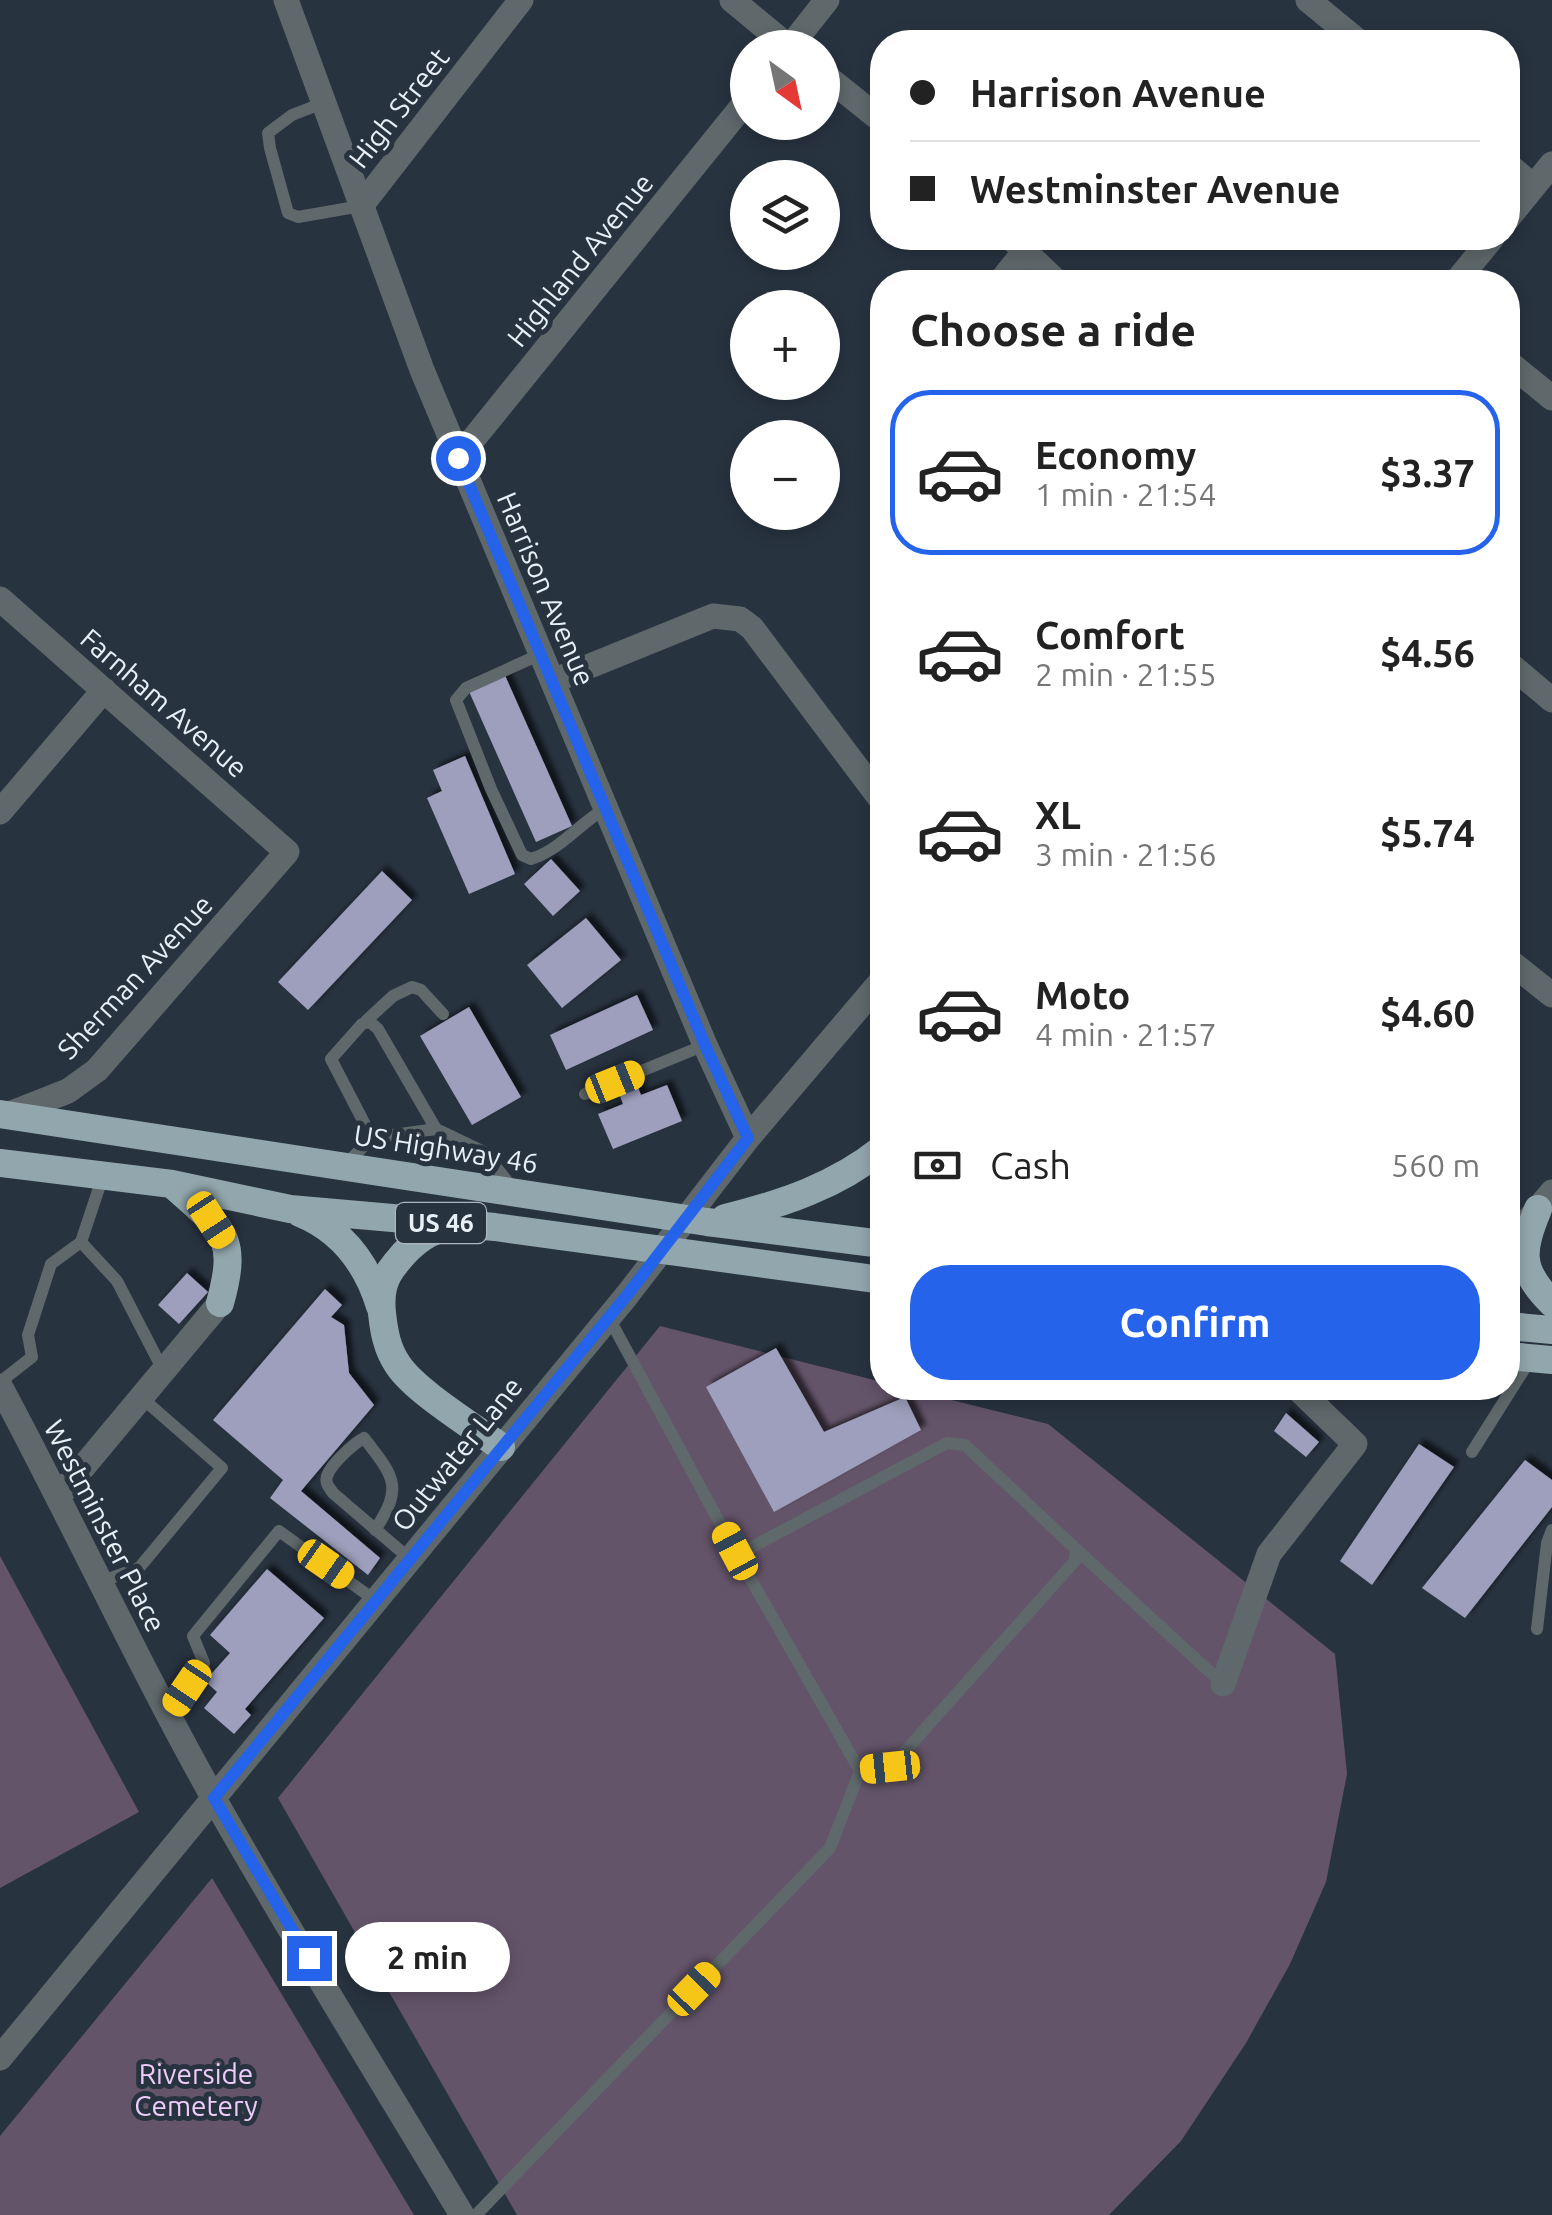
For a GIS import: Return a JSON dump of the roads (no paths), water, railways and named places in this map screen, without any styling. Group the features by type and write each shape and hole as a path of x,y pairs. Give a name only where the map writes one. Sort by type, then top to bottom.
{"highway":[{"name":"US Highway 46","path":"3,1115 517,1193 705,1208 870,1242"},
{"path":"705,1208 778,1205 821,1187 870,1156"},
{"name":"US 46","path":"6,1170 172,1184 290,1210 495,1227 870,1278"},
{"path":"172,1184 211,1220 228,1246 230,1269 220,1303"},
{"path":"1545,1201 1524,1244 1527,1272 1552,1303"},
{"path":"290,1210 326,1227 355,1254 373,1286 387,1344 399,1368 501,1447"},
{"path":"382,1317 381,1291 387,1274 414,1244 444,1228 495,1227"},
{"path":"1520,1327 1552,1330"}],"street":[{"name":"Harrison Avenue","path":"286,0 458,458 705,1045 748,1138"},
{"name":"High Street","path":"361,206 521,0"},
{"path":"732,0 769,30"},
{"path":"803,30 827,0"},
{"path":"1308,0 1344,30"},
{"path":"840,87 870,111"},
{"name":"Highland Avenue","path":"458,458 730,121"},
{"path":"1520,203 1552,164"},
{"path":"1520,175 1533,186"},
{"path":"1024,250 1045,270"},
{"path":"1466,270 1482,250"},
{"path":"1520,372 1552,398"},
{"name":"Farnham Avenue","path":"0,599 287,852"},
{"path":"552,681 713,616 740,619 782,665 870,785"},
{"path":"1520,674 1552,700"},
{"path":"0,812 104,690"},
{"name":"Sherman Avenue","path":"3,1115 68,1091 97,1070 287,852"},
{"path":"1520,970 1552,995"},
{"name":"Outwater Lane","path":"0,2058 608,1316 705,1208 748,1138 870,994"},
{"path":"1520,1230 1545,1201"},
{"path":"59,1496 220,1303"},
{"name":"Westminster Place","path":"0,1384 168,1716 462,2215"},
{"path":"1223,1684 1269,1554 1355,1444 1309,1400"}],"lane":[{"path":"323,103 292,115 268,132 288,213 298,217 361,206"},
{"path":"541,654 466,688 456,700 491,789 522,854 531,859 542,856 572,834 580,823 606,808"},
{"path":"372,1138 331,1058 393,996 412,986 421,990 443,1014"},
{"path":"366,1021 378,1030 436,1130 490,1157 517,1193"},
{"path":"585,1094 705,1045"},
{"path":"343,1166 372,1138 436,1130"},
{"path":"0,1384 32,1357 28,1335 51,1264 82,1242 104,1176"},
{"path":"82,1242 117,1281 164,1372"},
{"path":"608,1316 737,1556 860,1770"},
{"path":"99,1582 139,1568 222,1468 142,1398"},
{"path":"1472,1452 1504,1400"},
{"path":"375,1530 395,1493 392,1474 364,1438 327,1475 327,1484 375,1530 410,1559"},
{"path":"737,1556 947,1443 965,1445 1223,1684"},
{"path":"1537,1629 1552,1530"},
{"path":"168,1716 204,1663 193,1636 279,1531 376,1601"},
{"path":"860,1770 890,1767 1075,1561 1076,1549"},
{"path":"476,2215 830,1848 860,1770"}],"park label":[{"name":"Riverside Cemetery","path":"196,2090"}]}
